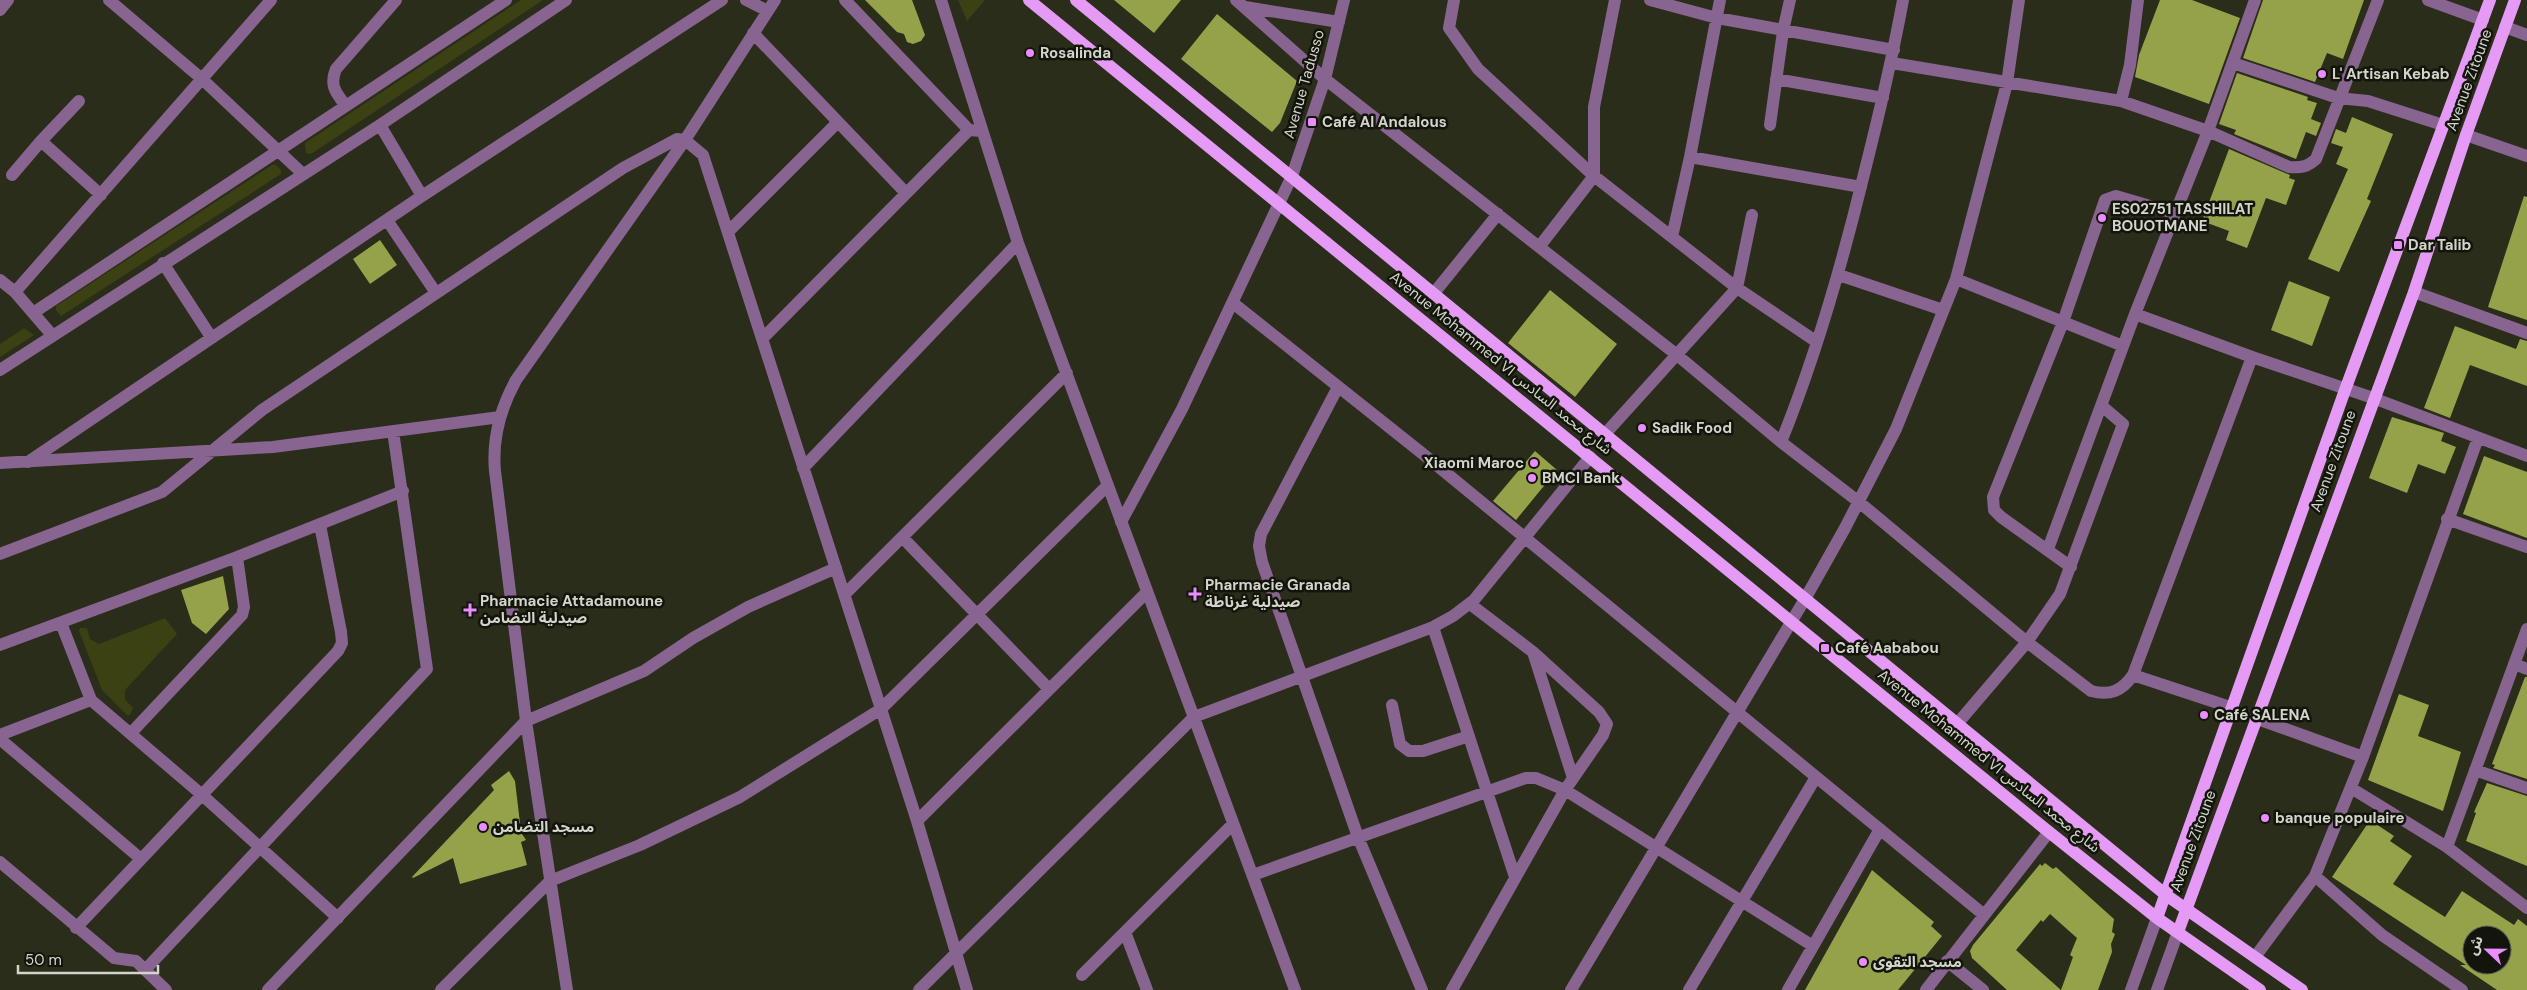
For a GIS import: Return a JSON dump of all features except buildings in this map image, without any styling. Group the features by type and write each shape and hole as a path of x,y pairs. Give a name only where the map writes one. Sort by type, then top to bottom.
{"main road":[{"name":"Avenue Mohammed VI شارع محمد السادس","path":"1029,0 2049,832 2157,918 2260,990"},
{"name":"Avenue Mohammed VI شارع محمد السادس","path":"1076,0 2166,895 2302,990"},
{"name":"Avenue Zitoune","path":"2157,918 2234,708 2345,390 2490,0"},
{"name":"Avenue Zitoune","path":"2178,932 2255,718 2414,292 2466,135 2515,0"}],"street":[{"path":"0,10 8,0"},
{"path":"109,0 202,79 303,174"},
{"path":"15,292 271,0"},
{"path":"346,106 335,92 332,77 336,69 396,0"},
{"path":"33,313 506,0"},
{"path":"0,370 380,124 566,0"},
{"path":"28,462 422,196 722,0"},
{"path":"567,990 526,721 493,451 500,417 506,399 516,380 685,140 771,5 746,0"},
{"path":"846,0 975,130"},
{"path":"940,0 975,130 1067,372 1146,592 1295,990"},
{"name":"Avenue Tadusso","path":"1121,522 1182,409 1234,303 1292,176 1325,79 1344,0"},
{"path":"1454,0 1449,28 1478,69 1594,176 1737,288 1818,342"},
{"path":"1539,246 1594,176 1594,107 1614,0"},
{"path":"1650,0 1716,18 1783,31 2007,83 2121,101 2208,131 2290,167 2300,168 2308,166 2316,159 2338,98 2378,0"},
{"path":"1672,237 1690,156 1720,0"},
{"path":"1770,126 1783,31 1790,0"},
{"path":"1781,442 1804,388 1839,275 1893,56 1902,0"},
{"path":"1571,990 1736,711 1792,622 1859,502 1896,429 1956,279 2007,83 2019,0"},
{"path":"2121,101 2130,65 2138,0"},
{"path":"2048,549 2102,406 2134,314 2208,131 2255,0"},
{"path":"2428,0 2483,20"},
{"path":"1243,2 1339,22"},
{"path":"1243,2 1325,79 1676,355 1781,442 1859,502 2027,642 2091,691 2101,694 2115,692 2125,686 2133,675 2252,357"},
{"path":"2505,27 2527,35"},
{"path":"753,34 906,192"},
{"path":"2233,63 2338,98 2368,101 2442,126"},
{"path":"1776,79 1883,98"},
{"path":"12,176 41,141 79,101"},
{"path":"728,232 838,122"},
{"path":"380,124 422,196"},
{"path":"762,338 906,192 975,130"},
{"path":"2466,135 2527,156"},
{"path":"0,554 162,492 262,410 622,168 678,139 685,140 703,155 918,821 955,956 967,990"},
{"path":"41,141 101,195"},
{"path":"1690,156 1861,187"},
{"path":"2071,567 2001,516 1994,510 1992,503 2015,438 2063,322 2105,200 2116,196 2174,213"},
{"path":"1434,293 1498,214"},
{"path":"1605,434 1737,288 1752,215"},
{"path":"386,220 436,294"},
{"path":"804,468 1018,243"},
{"path":"163,264 211,337"},
{"path":"1839,275 1943,310"},
{"path":"1956,279 2123,346"},
{"path":"0,280 15,292 52,336"},
{"path":"2414,292 2527,333"},
{"path":"1234,303 1526,538 1983,914"},
{"path":"2134,314 2345,390 2374,398 2527,456"},
{"path":"845,594 1067,372"},
{"path":"1338,387 1267,521 1259,546 1262,562 1358,837 1422,990"},
{"path":"1957,724 2027,642 2060,594 2123,424 2102,406"},
{"path":"0,463 273,447 500,417"},
{"path":"145,970 427,669 394,431"},
{"path":"2255,957 2315,876 2363,757 2478,438"},
{"path":"919,990 1194,718 1302,675 1434,627 1470,604 1526,538 1590,457"},
{"path":"441,990 550,882 640,845 740,797 881,708 1108,485"},
{"path":"0,645 320,525 403,491"},
{"path":"2448,519 2527,547"},
{"path":"76,928 338,651 342,643 341,632 320,525"},
{"path":"902,537 1049,690"},
{"path":"131,733 242,616 244,607 236,557"},
{"path":"268,990 526,721 644,671 693,638 748,607 836,568"},
{"path":"918,821 1146,592"},
{"path":"1452,990 1564,790 1603,735 1607,724 1599,712 1533,652 1470,604"},
{"path":"61,622 92,700 260,846 338,918"},
{"path":"1434,627 1515,877"},
{"path":"2447,847 2527,629"},
{"path":"1533,652 1573,778"},
{"path":"2514,664 2527,669"},
{"path":"2133,675 2234,708"},
{"path":"0,735 92,700"},
{"path":"1392,706 1400,744 1409,751 1423,751 1469,736"},
{"path":"2255,718 2363,757"},
{"path":"0,739 140,860"},
{"path":"2475,770 2527,788"},
{"path":"1689,990 1816,777"},
{"path":"1252,875 1526,778 1536,778 1564,790 1741,903 1813,946"},
{"path":"2351,788 2447,847 2527,908"},
{"path":"1082,975 1233,824"},
{"path":"1788,990 1880,829"},
{"path":"1926,990 1983,914 2049,832"},
{"path":"0,862 76,928 114,958 136,961 166,990"},
{"path":"2315,876 2382,935 2462,990"},
{"path":"2132,990 2157,918"},
{"path":"1125,932 1147,990"},
{"path":"2157,990 2178,932"},
{"path":"1948,961 1983,990"}],"green space":[{"path":"521,0 543,0 311,154 306,153 305,143"},
{"path":"958,0 985,0 967,21"},
{"path":"272,165 276,165 281,170 281,174 61,316 56,310 56,306"},
{"path":"24,328 34,335 0,357 0,344"},
{"path":"165,618 177,634 125,690 125,699 133,708 130,715 127,715 102,690 79,631 80,628 87,628 90,639 99,644"}],"place":[{"name":"Rosalinda","path":"1030,53"},
{"name":"L' Artisan Kebab","path":"2322,74"},
{"name":"Café Al Andalous","path":"1312,122"},
{"name":"ES02751 TASSHILAT BOUOTMANE","path":"2102,218"},
{"name":"Dar Talib","path":"2398,245"},
{"name":"Sadik Food","path":"1642,428"},
{"name":"Xiaomi Maroc","path":"1534,463"},
{"name":"BMCI Bank","path":"1532,478"},
{"name":"Pharmacie Granada صيدلية غرناطة","path":"1195,594"},
{"name":"Pharmacie Attadamoune صيدلية التضامن","path":"470,610"},
{"name":"Café Aababou","path":"1825,648"},
{"name":"Café SALENA","path":"2204,715"},
{"name":"banque populaire","path":"2265,818"},
{"name":"مسجد التضامن","path":"483,827"},
{"name":"مسجد التقوى","path":"1863,962"}]}
